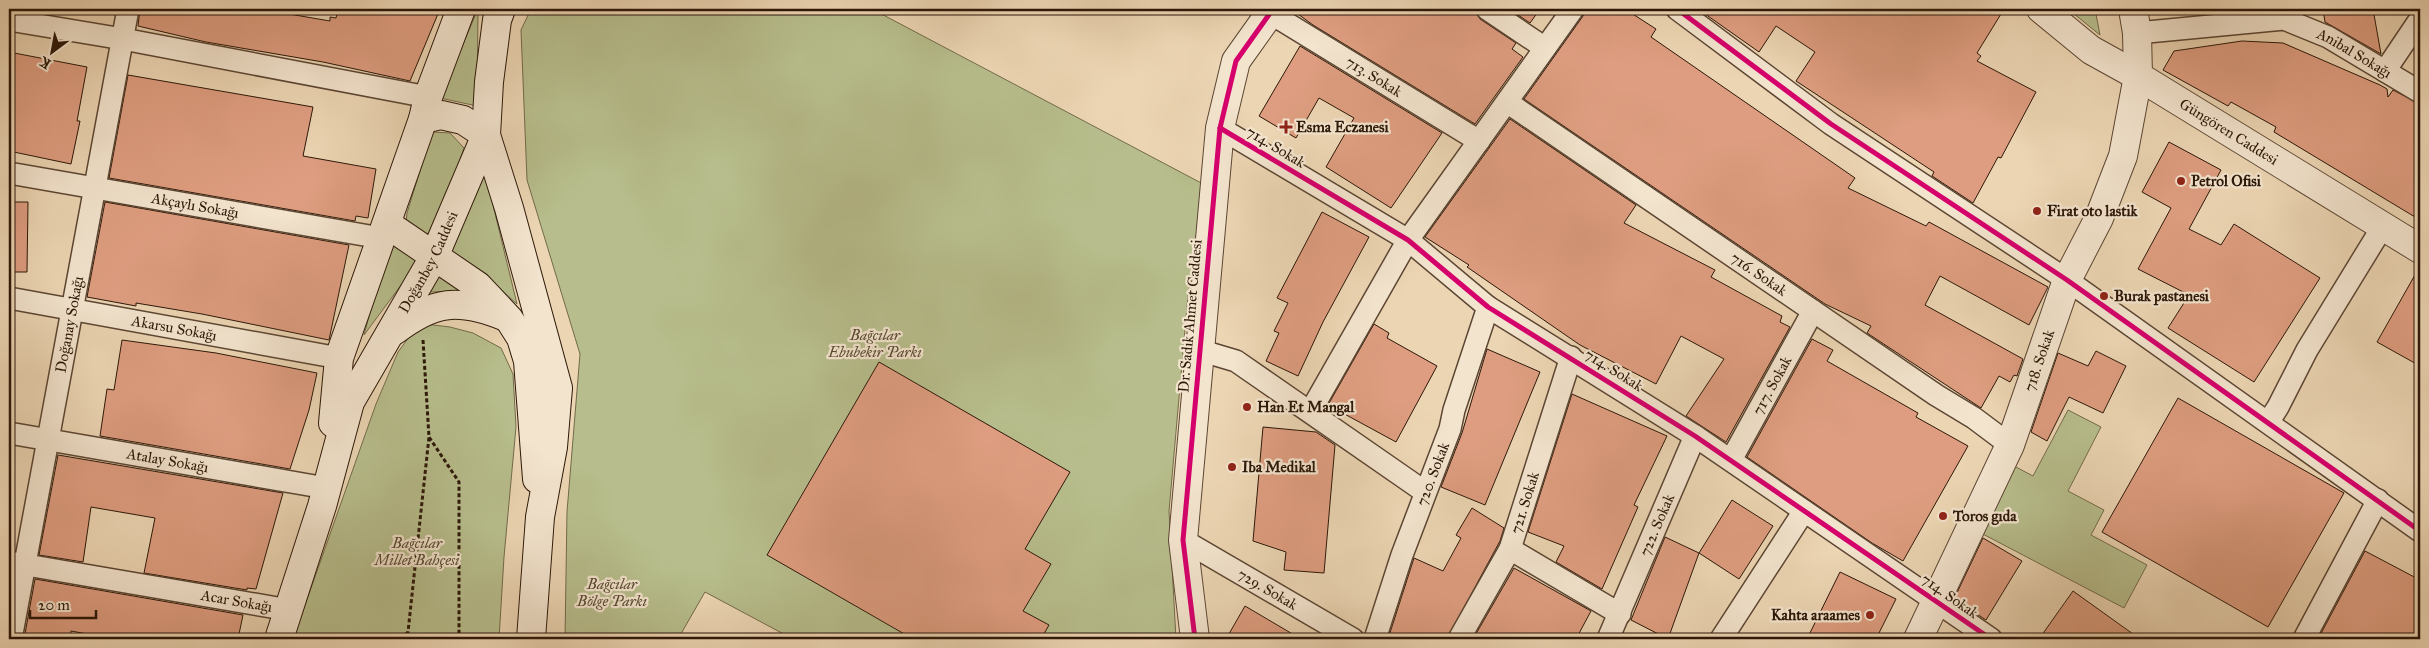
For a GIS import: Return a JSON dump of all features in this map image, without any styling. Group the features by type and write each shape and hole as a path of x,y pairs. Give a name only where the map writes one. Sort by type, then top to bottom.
{"main road":[{"name":"Doğanbey Caddesi","path":"324,497 340,358 425,108 461,9"},
{"name":"Doğanbey Caddesi","path":"279,639 324,497 350,402 434,257 486,135 489,82 497,20 501,9"},
{"name":"Güngören Caddesi","path":"2041,9 2091,50 2138,76 2420,249"},
{"name":"Dr. Sadık Ahmet Caddesi","path":"1195,639 1183,540 1220,128 1236,61 1272,11"},
{"name":"718. Sokak","path":"1918,639 2010,445 2067,280 2099,218 2124,156 2138,76 2135,21"},
{"path":"425,108 441,115 463,120 486,135 509,208 558,388 553,447 540,518 532,639"},
{"path":"384,231 434,257 478,286 509,319 521,338 528,361 540,518"},
{"path":"386,337 421,312 435,306 460,303 484,308 509,319"}],"street":[{"name":"Doğanay Sokağı","path":"10,639 16,564 47,440 128,9"},
{"path":"1488,9 1545,48"},
{"path":"1313,407 1408,240 1573,9"},
{"path":"1676,9 1831,124 2067,280 2269,421 2420,531"},
{"name":"713. Sokak","path":"1272,11 1479,141"},
{"name":"Anibal Sokağı","path":"2135,21 2283,14 2328,37 2420,92"},
{"path":"2385,71 2420,19"},
{"path":"9,20 123,39 425,108"},
{"name":"716. Sokak","path":"1507,102 1936,395 1974,418 2010,445"},
{"name":"714. Sokak","path":"1220,128 1408,240 1488,307 1696,436 1991,639"},
{"name":"Akçaylı Sokağı","path":"9,173 94,189 384,231"},
{"path":"2269,421 2278,407 2306,350 2384,226"},
{"name":"Akarsu Sokağı","path":"9,298 340,358"},
{"name":"720. Sokak","path":"1375,639 1425,492 1450,429 1454,410 1488,307"},
{"name":"717. Sokak","path":"1731,460 1813,311"},
{"path":"1199,350 1236,361 1425,492"},
{"name":"721. Sokak","path":"1458,639 1510,549 1571,358"},
{"name":"Atalay Sokağı","path":"9,433 324,497"},
{"name":"722. Sokak","path":"1608,639 1696,436"},
{"path":"2304,639 2378,500"},
{"path":"1721,639 1804,511"},
{"name":"729. Sokak","path":"1183,540 1352,639"},
{"path":"1510,549 1620,614"},
{"name":"Acar Sokağı","path":"16,564 289,610"}],"path":[{"path":"401,639 408,632 429,437 421,312"},
{"path":"429,437 459,482 459,639"}],"green space":[{"path":"478,9 477,106 440,98"},
{"name":"Bağcılar Ebubekir Parkı","path":"531,9 872,9 1205,185 1188,296 1169,511 1176,639 793,639 705,592 678,639 565,639 567,512 580,354 527,180 521,30"},
{"path":"2068,9 2095,9 2100,35"},
{"path":"432,132 450,133 464,148 435,232 425,234 406,222 407,213"},
{"path":"485,172 517,304 484,274 452,251"},
{"path":"389,241 419,261 364,335"},
{"path":"438,274 463,291 427,292"},
{"name":"Bağcılar Millet Bahçesi","path":"425,324 450,327 473,333 501,348 513,374 516,427 504,557 499,639 293,639 376,404 398,352 409,337"},
{"path":"2068,410 2101,427 2068,491 2104,510 2091,535 2147,565 2124,608 1979,532 2014,466 2033,476"}],"building":[{"path":"140,9 260,9 330,21 330,17 336,18 338,9 440,9 410,81 323,62 206,42 138,26"},
{"path":"1291,9 1475,9 1480,19 1516,43 1512,49 1523,57 1475,124 1313,25"},
{"path":"1509,9 1540,9 1530,23"},
{"path":"1585,9 1625,9 1656,29 1651,37 1855,178 1848,188 1926,226 1929,222 2048,287 2029,325 1940,276 1925,305 2023,359 2017,376 2014,375 2010,382 1999,376 1981,408 1867,333 1871,326 1825,304 1524,99 1583,16"},
{"path":"1698,9 2004,9 1977,53 1981,56 1977,61 2036,92 2001,158 1998,157 1973,203 1932,176 1934,172 1796,81 1815,52 1776,26 1759,52"},
{"path":"2323,9 2373,9 2381,54 2325,22"},
{"path":"2242,41 2283,43 2380,85 2387,89 2388,97 2393,90 2420,104 2420,220 2274,132 2276,127 2231,102 2228,106 2163,70 2174,51"},
{"path":"1300,46 1442,133 1391,208 1326,167 1354,118 1319,98 1296,138 1259,116"},
{"path":"9,52 87,67 77,121 80,121 71,164 9,151"},
{"path":"128,75 313,107 303,156 376,169 368,218 356,216 355,221 109,178"},
{"path":"1510,119 1636,205 1624,223 1715,270 1711,277 1782,316 1780,322 1790,327 1726,442 1686,416 1724,359 1681,336 1656,384 1580,345 1467,267 1469,265 1425,237"},
{"path":"2169,142 2221,170 2189,229 2221,245 2234,224 2320,278 2254,382 2168,328 2189,295 2138,269 2171,208 2142,192"},
{"path":"9,202 28,202 27,272 9,272"},
{"path":"105,202 349,245 329,340 202,314 136,303 136,306 87,297"},
{"path":"1322,212 1369,237 1323,322 1298,376 1266,361 1279,333 1274,331 1288,303 1277,298"},
{"path":"2420,266 2420,366 2377,342"},
{"path":"1374,324 1389,333 1387,338 1437,366 1396,442 1328,405"},
{"path":"1812,339 1833,350 1827,361 1918,413 1916,417 1968,446 1903,561 1872,543 1747,457"},
{"path":"122,340 216,353 317,373 309,410 290,469 100,436 107,389 114,390"},
{"path":"1487,349 1540,372 1485,505 1441,487 1462,433"},
{"path":"2096,351 2126,366 2103,413 2069,397 2047,441 2031,432 2058,353 2088,366"},
{"path":"879,362 1070,472 1025,549 1051,564 1023,611 1049,625 1041,639 913,639 767,555"},
{"path":"1572,394 1667,436 1634,505 1638,507 1602,589 1556,562 1564,546 1528,532"},
{"path":"2178,398 2344,493 2268,627 2102,532"},
{"path":"1263,427 1316,432 1335,445 1324,573 1284,570 1286,552 1253,541"},
{"path":"58,455 283,493 256,589 247,588 247,590 144,573 155,518 91,507 83,562 39,555"},
{"path":"1732,500 1773,526 1739,579 1699,553"},
{"path":"1472,508 1504,528 1500,541 1447,639 1388,639 1414,558 1443,571 1461,538 1456,535"},
{"path":"1665,537 1699,553 1668,639 1631,620"},
{"path":"1983,538 2022,561 1986,620 1954,599"},
{"path":"2365,551 2420,580 2420,639 2318,639"},
{"path":"1514,568 1591,611 1576,639 1473,639"},
{"path":"1840,572 1896,599 1876,639 1807,639"},
{"path":"35,579 243,615 238,639 114,639 71,631 70,639 24,639"},
{"path":"2073,591 2140,639 2039,639"},
{"path":"1245,606 1301,639 1226,639"}],"cycle path":[{"path":"1195,639 1183,540 1220,128 1236,61 1273,9"},
{"path":"1677,9 1831,124 2067,280 2420,531"},
{"path":"1220,128 1408,240 1488,307 1695,436 1991,639"}],"place":[{"name":"Esma Eczanesi","path":"1286,127"},
{"name":"Petrol Ofisi","path":"2181,181"},
{"name":"Firat oto lastik","path":"2037,211"},
{"name":"Burak pastanesi","path":"2104,296"},
{"name":"Han Et Mangal","path":"1247,407"},
{"name":"Iba Medikal","path":"1232,467"},
{"name":"Toros gıda","path":"1943,516"},
{"name":"Kahta araames","path":"1870,615"}],"park label":[{"name":"Bağcılar Bölge Parkı","path":"612,592"}]}
